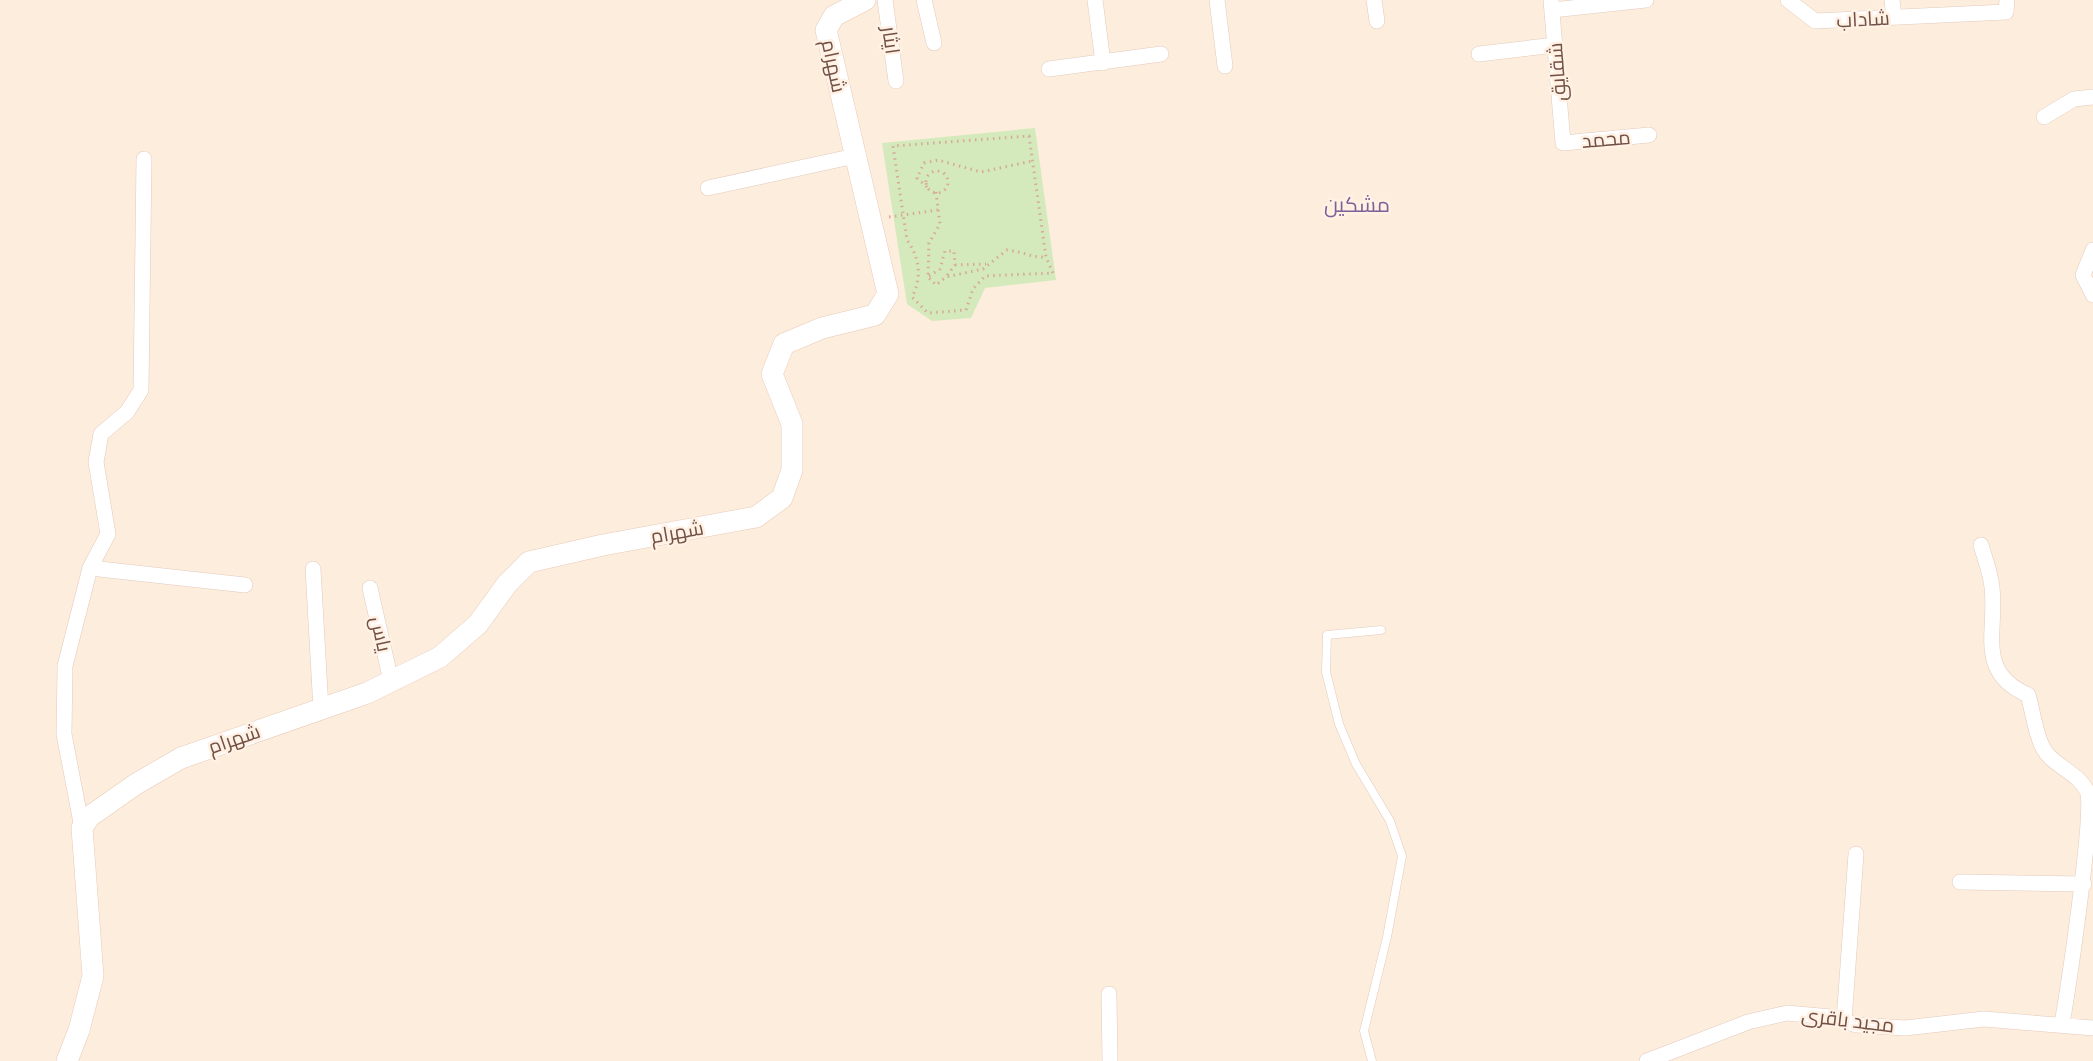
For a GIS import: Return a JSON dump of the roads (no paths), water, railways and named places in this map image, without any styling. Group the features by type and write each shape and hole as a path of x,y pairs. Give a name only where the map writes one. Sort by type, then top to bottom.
{"street":[{"name":"شهرام","path":"82,828 89,817 136,784 181,758 321,709 392,681 440,657 478,624 507,584 529,562 603,545 756,517 782,498 792,470 792,424 771,375 784,344 822,328 875,315 888,294 825,30 834,16 865,0"},
{"name":"ایثار","path":"885,0 896,81"},
{"path":"924,0 934,43"},
{"path":"1095,0 1103,63"},
{"path":"1216,0 1225,66"},
{"path":"1374,0 1377,21"},
{"path":"1552,5 1646,0"},
{"name":"شاداب","path":"1788,0 1815,21 2006,12 2007,0"},
{"path":"1892,0 1894,17"},
{"name":"شقایق","path":"1552,5 1563,143"},
{"path":"1479,54 1555,45"},
{"path":"1049,69 1161,54"},
{"path":"2044,117 2074,99 2093,97"},
{"name":"محمد","path":"1563,143 1649,135"},
{"path":"708,188 855,156"},
{"path":"67,1061 79,1030 93,976 82,828 64,734 65,666 90,568 108,534 96,462 102,434 127,412 141,390 144,159"},
{"path":"2093,250 2083,275 2093,295"},
{"path":"1981,545 1992,582 1991,653 2009,687 2028,695 2043,749 2074,775 2088,792 2092,816 2062,1024"},
{"path":"90,568 245,585"},
{"path":"313,569 321,709"},
{"name":"یاس","path":"370,588 392,681"},
{"path":"1844,1021 1856,854"},
{"path":"1960,882 2084,884"},
{"path":"1109,994 1110,1061"},
{"name":"مجید باقری","path":"1647,1061 1748,1022 1787,1012 1857,1025 1905,1028 1984,1019 2093,1028"}],"lane":[{"path":"1372,1061 1364,1031 1387,937 1401,856 1390,822 1356,764 1339,724 1326,672 1328,635 1381,630"}],"district":[{"name":"مشکین","path":"1357,205"}]}
